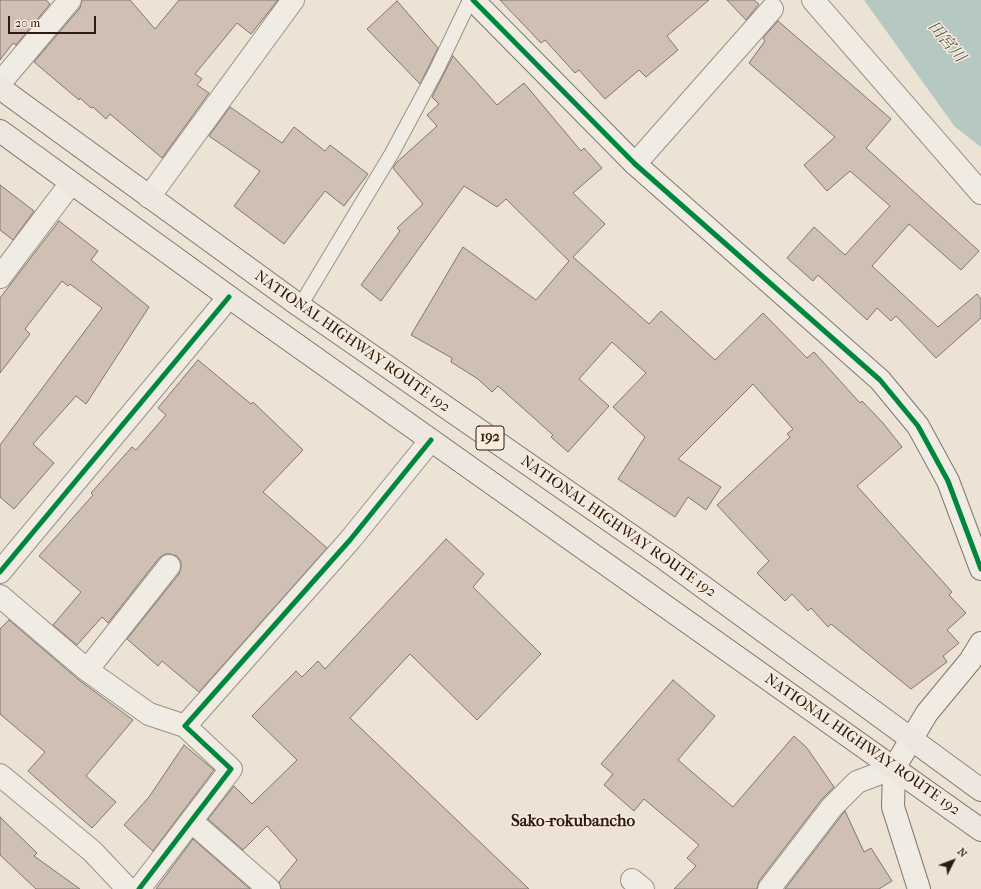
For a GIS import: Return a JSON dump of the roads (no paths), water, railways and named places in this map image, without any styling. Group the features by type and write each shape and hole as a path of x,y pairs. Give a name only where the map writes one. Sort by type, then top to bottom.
{"highway":[{"name":"NATIONAL HIGHWAY ROUTE 192","path":"0,88 300,306 665,559 981,790"},
{"name":"NATIONAL HIGHWAY ROUTE 192","path":"0,131 229,297 981,830"}],"street":[{"path":"0,83 70,0"},
{"path":"150,197 293,0"},
{"path":"473,0 634,164 880,380 918,426 948,481 981,569"},
{"path":"813,0 981,193"},
{"path":"634,164 772,9"},
{"path":"0,277 71,183"},
{"path":"0,572 229,297"},
{"path":"185,726 350,540 431,440"},
{"path":"87,670 169,566"},
{"path":"0,596 87,670 149,714 185,726 231,769 139,889"},
{"path":"919,889 893,808 894,768 927,713 970,661 981,643"},
{"path":"769,889 832,807 857,782 894,768"},
{"path":"0,774 92,851 128,889"},
{"path":"191,821 270,889"}],"lane":[{"path":"300,306 392,153 436,71 470,0"}],"water":[{"name":"田宮川","path":"864,0 981,0 981,147 955,127"}],"district":[{"name":"Sako-rokubancho","path":"573,822"}]}
